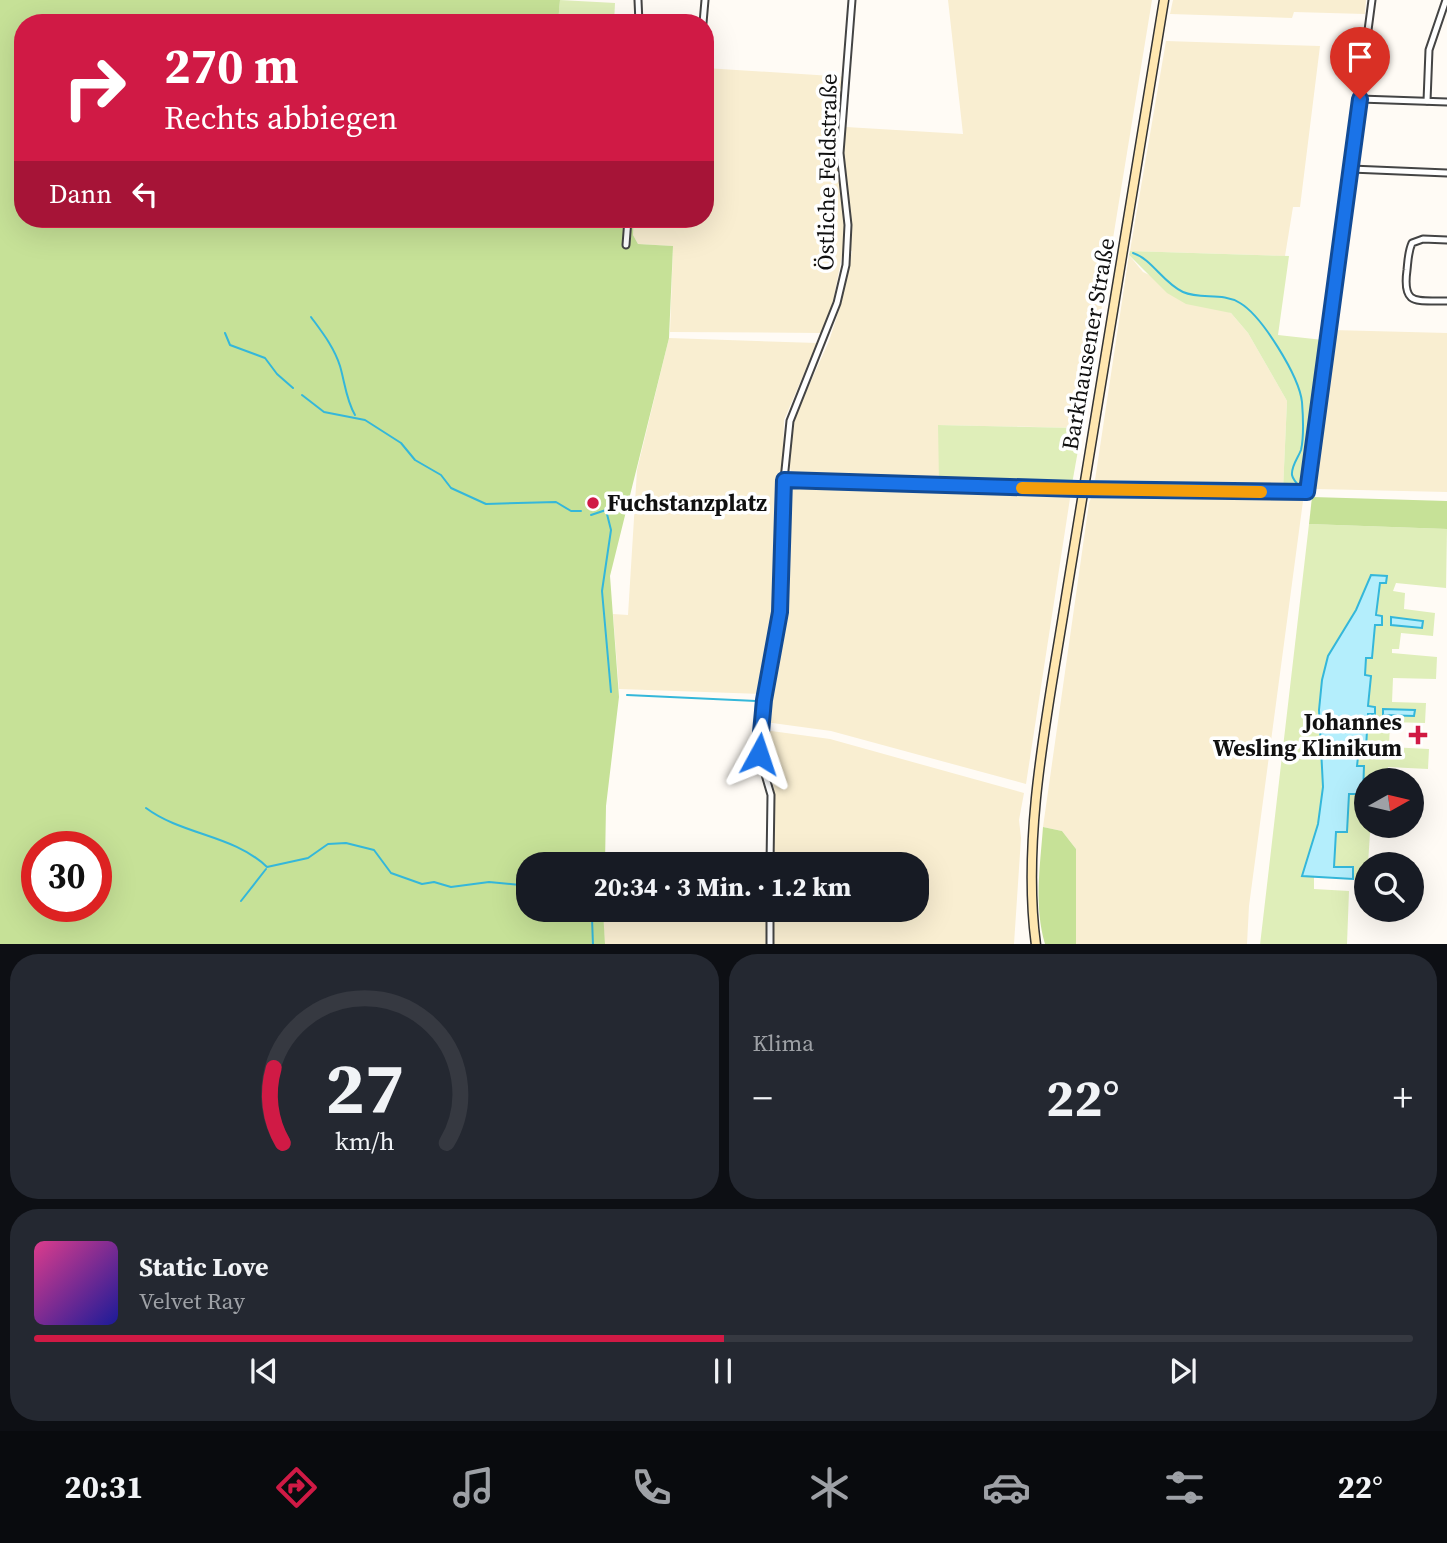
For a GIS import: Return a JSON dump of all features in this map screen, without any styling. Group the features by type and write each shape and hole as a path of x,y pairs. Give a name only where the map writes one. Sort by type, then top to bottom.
{"main road":[{"name":"Barkhausener Straße","path":"1036,944 1030,896 1035,825 1055,672 1164,0"}],"street":[{"name":"Östliche Feldstraße","path":"770,852 771,794 759,754 764,700 780,612 784,480 790,421 837,303 846,265 848,225 840,153 852,0"},
{"path":"784,480 1083,489 1307,492 1372,0"},
{"path":"1427,101 1429,50 1446,0"},
{"path":"1360,99 1447,102"},
{"path":"1351,169 1447,173"},
{"path":"626,245 627,228"},
{"path":"1447,240 1423,239 1412,243 1405,289 1409,298 1415,300 1447,301"},
{"path":"770,922 770,944"}],"shaded area":[{"path":"948,0 1152,0 1082,428 939,425 939,482 801,477 791,472 789,463 793,421 829,341 841,304 852,251 843,250 833,302 821,333 670,332 673,246 638,244 633,235 633,228 714,228 714,69 848,77 846,127 963,134"},
{"path":"1173,0 1366,0 1365,14 1294,12 1292,18 1170,14"},
{"path":"1166,41 1320,46 1300,207 1293,207 1285,256 1130,251"},
{"path":"1129,255 1143,272 1231,313 1248,333 1287,401 1283,490 1099,484 1095,480"},
{"path":"1332,330 1447,333 1447,492 1315,489 1312,486"},
{"path":"669,338 817,343 784,420 778,612 762,694 619,689 613,614 628,615 637,470"},
{"path":"790,485 1071,492 1026,784 831,731 765,722 784,614 786,489"},
{"path":"1115,491 1300,497 1303,501 1249,906 1247,944 1076,944 1076,849 1062,831 1043,827 1089,503 1091,498"},
{"path":"764,730 830,739 1024,793 1019,820 1021,838 1014,944 774,944 774,922 929,922 929,852 774,852 774,788 761,748"},
{"path":"603,922 766,922 766,944 605,944"}],"green space":[{"path":"0,0 560,0 559,14 14,14 14,228 633,228 633,235 638,244 673,246 669,338 610,576 619,697 606,806 605,852 516,852 516,922 604,922 605,944 0,944"},
{"path":"560,0 615,3 614,14 559,14"},
{"path":"1130,251 1289,256 1278,335 1323,340 1305,487 1301,490 1283,490 1287,401 1248,333 1231,313 1186,304 1167,293 1129,255"},
{"path":"938,425 1082,428 1072,484 939,482"},
{"path":"1312,497 1447,501 1447,529 1309,524"},
{"path":"1309,524 1447,529 1446,588 1396,583 1393,591 1405,593 1404,609 1435,613 1433,636 1401,633 1399,649 1392,649 1392,653 1437,657 1436,679 1393,678 1392,702 1426,703 1425,723 1390,722 1389,747 1429,749 1428,769 1357,766 1359,747 1366,747 1368,714 1375,714 1368,707 1371,676 1365,675 1366,657 1372,657 1375,624 1381,625 1377,600 1386,576 1371,575 1356,610 1328,656 1319,710 1323,787 1318,824 1302,875 1314,877 1314,889 1349,891 1347,944 1260,944"},
{"path":"1349,793 1354,793 1354,838 1370,838 1369,852 1354,852 1354,879 1353,867 1334,867 1336,831 1347,831"},
{"path":"1043,827 1062,831 1076,849 1076,944 1045,944 1039,901"}],"water":[{"path":"1371,575 1387,576 1386,583 1380,583 1376,615 1382,616 1382,625 1375,625 1372,658 1366,658 1365,675 1371,676 1368,706 1375,707 1375,714 1368,714 1366,748 1359,748 1357,766 1364,768 1354,768 1354,794 1349,794 1347,832 1336,832 1334,867 1353,867 1353,879 1302,876 1318,824 1323,787 1319,710 1322,680 1328,656 1356,610"},
{"path":"1391,617 1423,621 1422,628 1391,625"},
{"path":"1383,709 1415,710 1414,716 1383,715"}],"waterway":[{"path":"1133,253 1146,260 1169,283 1183,292 1233,300 1259,320 1287,363 1302,402 1302,445 1292,472 1293,479 1301,488"},
{"path":"311,317 337,359 355,415"},
{"path":"225,333 230,345 265,358 277,374 293,388"},
{"path":"302,395 324,412 365,420 401,443 415,460 441,475 451,488 486,504 556,502 571,511 581,511"},
{"path":"591,515 606,510 611,530 602,591 611,692"},
{"path":"627,695 756,701 755,723"},
{"path":"146,808 175,824 239,848 267,867 308,858 328,844 346,843 374,850 391,873 422,884 434,882 451,887 489,882 516,885"},
{"path":"241,901 266,869"},
{"path":"592,922 593,944"}],"slow traffic":[{"path":"1022,488 1261,492"}],"place":[{"name":"Fuchstanzplatz","path":"593,503"},
{"name":"Johannes Wesling Klinikum","path":"1418,735"}],"route":[{"path":"759,754 764,700 780,612 784,480 801,483 1307,492 1360,99"}]}
